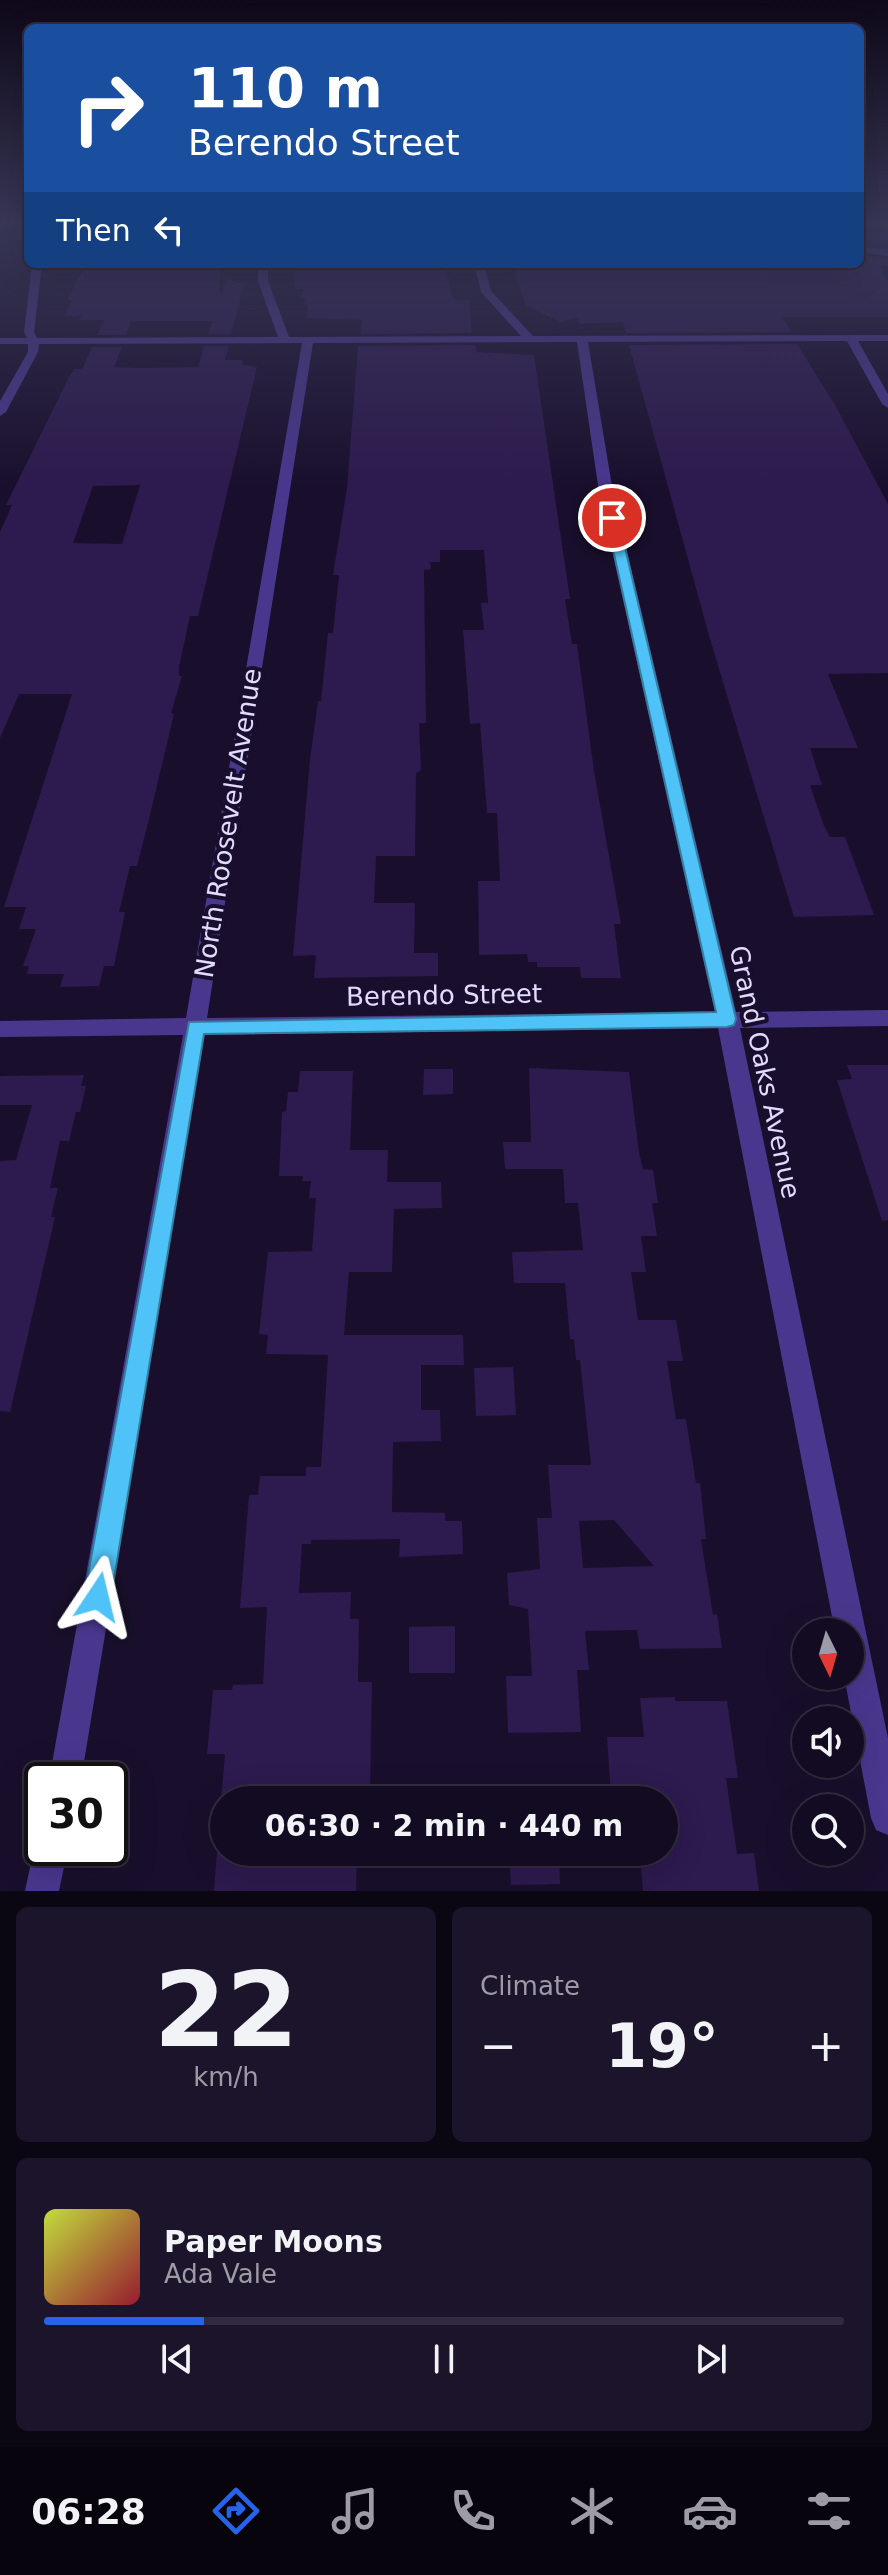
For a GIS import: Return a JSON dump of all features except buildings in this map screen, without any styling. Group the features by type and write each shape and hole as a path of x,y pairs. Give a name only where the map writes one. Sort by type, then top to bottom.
{"street":[{"path":"0,412 33,352 34,341 29,332 31,311"},
{"path":"274,311 284,338"},
{"path":"504,311 530,339"},
{"path":"851,338 888,404"},
{"path":"0,341 888,338"},
{"name":"North Roosevelt Avenue","path":"68,1762 195,1027 308,339"},
{"name":"Grand Oaks Avenue","path":"582,339 606,492 727,1019 888,1818"},
{"name":"Berendo Street","path":"0,1029 888,1018"},
{"path":"42,1891 47,1866"}],"route":[{"path":"98,1597 195,1027 727,1019 612,518"}]}
